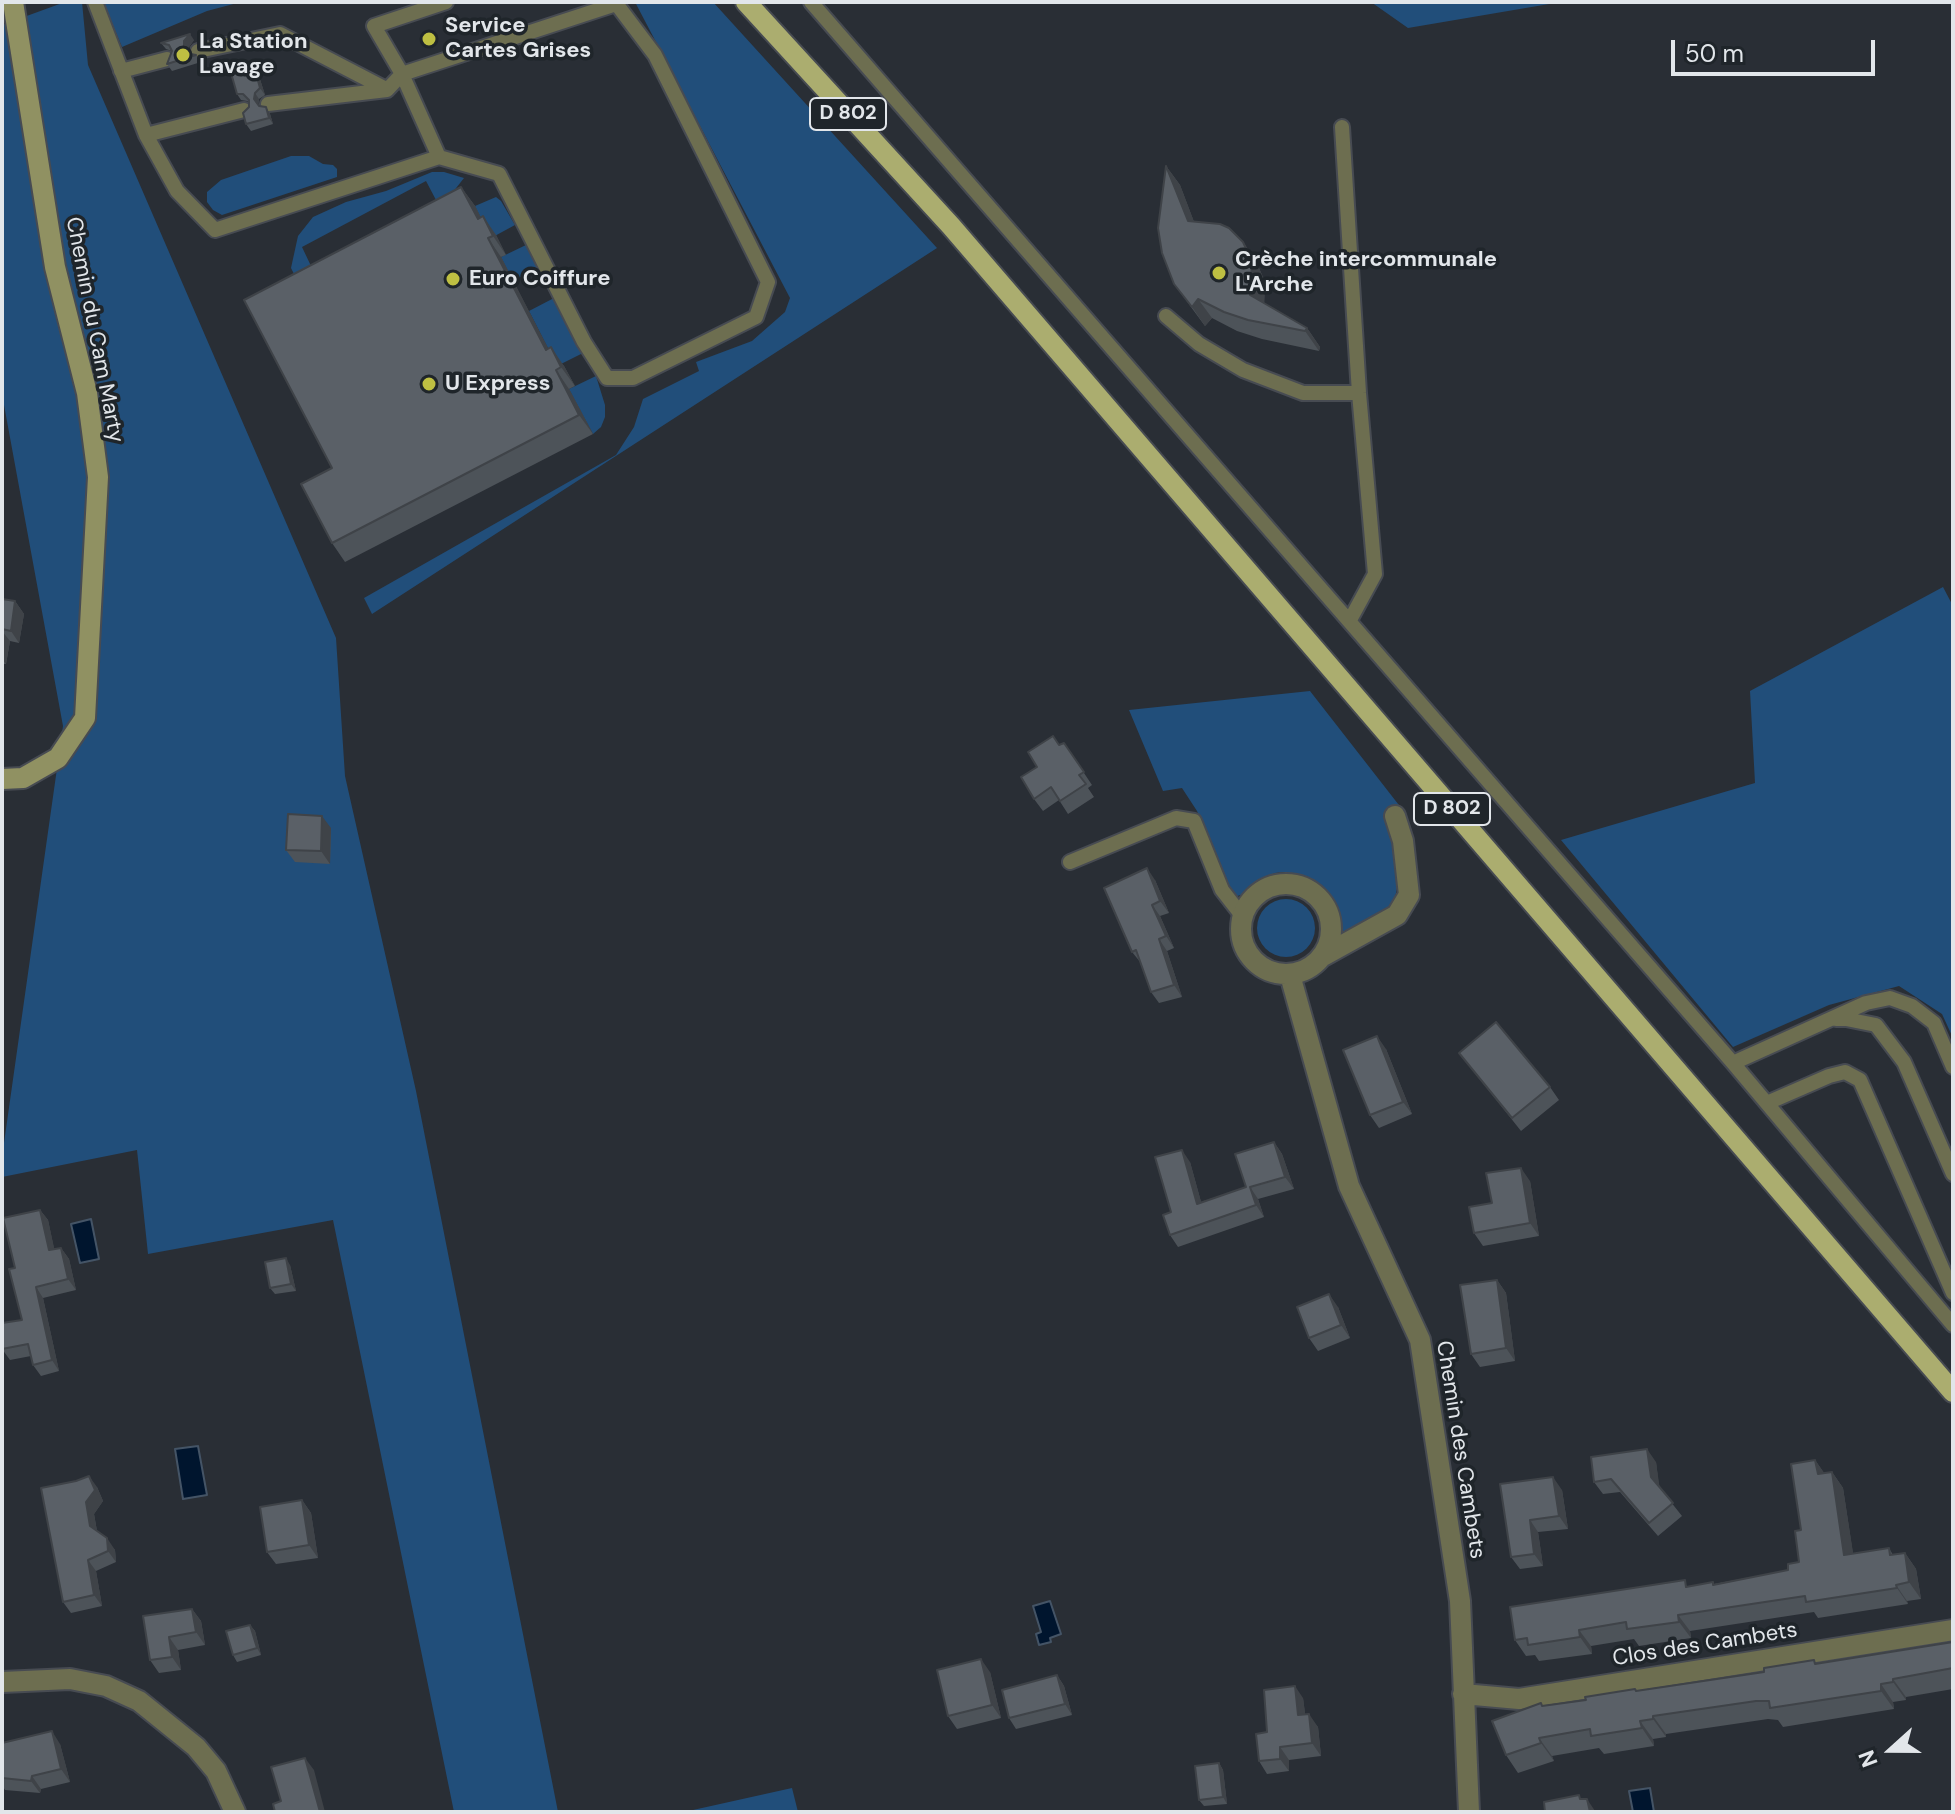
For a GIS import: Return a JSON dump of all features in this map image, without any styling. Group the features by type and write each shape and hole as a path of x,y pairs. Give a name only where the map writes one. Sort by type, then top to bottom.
{"main road":[{"name":"D 802","path":"746,2 951,226 1953,1392"}],"street":[{"name":"Chemin du Cam Marty","path":"2,779 23,778 58,758 85,718 98,477 87,393 55,267 13,2"},
{"path":"1323,956 1330,942 1332,926 1328,911 1319,898 1306,888 1291,884 1275,885 1261,891 1250,902 1241,931 1251,958 1262,968 1290,975 1314,965 1323,956 1397,915 1409,895 1403,841 1395,816"},
{"name":"Chemin des Cambets","path":"1290,975 1349,1186 1420,1340 1460,1601 1469,1812"},
{"name":"Clos des Cambets","path":"1463,1694 1519,1699 1953,1630"},
{"path":"2,1682 70,1679 106,1686 139,1701 196,1747 216,1771 235,1812"}],"lane":[{"path":"95,2 146,135 177,191 215,230 439,157 499,174 584,342 607,378 633,378 756,317 768,282 655,55 616,3 402,74 387,90 268,104"},
{"path":"439,157 402,74 374,26 446,2"},
{"path":"811,2 1733,1063 1953,1325"},
{"path":"198,51 280,34 387,90"},
{"path":"121,71 167,59"},
{"path":"146,135 244,110"},
{"path":"1342,127 1359,393 1375,574 1350,620"},
{"path":"1166,316 1199,344 1243,370 1303,393 1359,393"},
{"path":"1070,862 1176,818 1194,821 1222,890 1243,917"},
{"path":"1733,1063 1866,1003 1890,998 1912,1006 1934,1023 1953,1067"},
{"path":"1832,1019 1876,1025 1904,1062 1953,1174"},
{"path":"1767,1103 1845,1072 1860,1080 1953,1293"}],"shaded area":[{"path":"65,2 82,2 88,65 336,638 345,776 416,1091 558,1812 454,1812 333,1220 148,1254 137,1150 2,1177 2,1157 63,726 2,394 2,25"},
{"path":"103,2 241,2 207,11 122,47"},
{"path":"635,2 713,2 937,248 372,614 364,598 616,455 634,427 643,399 699,371 696,362 752,341 785,312 790,298"},
{"path":"1371,2 1561,2 1408,28"},
{"path":"291,156 309,156 323,164 333,165 337,169 337,177 222,215 207,202 207,192 221,180"},
{"path":"432,172 464,178 453,192 436,200 426,181 302,247 311,266 294,274 291,268 298,236 313,217"},
{"path":"496,197 515,225 491,238 475,206"},
{"path":"526,245 538,268 513,281 501,257"},
{"path":"554,298 583,353 557,366 529,311"},
{"path":"596,376 605,405 605,417 601,427 593,434 569,389"},
{"path":"1943,587 1953,606 1953,1038 1942,1014 1899,986 1829,1005 1733,1047 1561,840 1755,783 1750,691"},
{"path":"1310,691 1402,809 1390,813 1401,868 1392,913 1342,938 1333,904 1321,886 1308,877 1275,873 1261,881 1251,892 1234,897 1197,811 1182,788 1163,791 1129,710"},
{"path":"1286,899 1307,907 1315,928 1307,949 1286,957 1265,949 1257,928 1265,907"},
{"path":"91,1219 99,1259 80,1263 71,1224"},
{"path":"198,1446 207,1495 183,1499 175,1449"},
{"path":"1050,1601 1061,1634 1050,1638 1051,1642 1039,1645 1036,1634 1041,1632 1033,1606"},
{"path":"792,1788 798,1812 684,1812"},
{"path":"1650,1788 1654,1812 1633,1812 1629,1791"}],"building":[{"path":"190,34 184,41 184,47 190,54 196,55 167,64 172,51 169,45 161,43"},
{"path":"254,66 260,88 254,99 259,106 266,107 269,118 246,124 243,113 249,107 249,100 243,94 237,94 231,73"},
{"name":"Crèche intercommunale L'Arche","path":"1166,166 1188,221 1220,224 1243,242 1252,262 1250,295 1307,328 1305,331 1248,320 1198,299 1192,307 1174,284 1162,253 1158,228"},
{"name":"U Express","path":"461,187 478,219 483,216 493,236 488,238 546,350 551,347 561,367 556,370 579,415 332,543 301,484 332,468 244,300"},
{"path":"2,599 15,601 11,631 2,629"},
{"path":"1053,736 1059,745 1064,743 1084,772 1079,775 1086,784 1060,801 1051,787 1034,799 1021,777 1037,767 1028,752"},
{"path":"288,814 322,816 321,851 286,850"},
{"path":"1147,868 1160,901 1152,905 1166,936 1159,939 1174,985 1151,992 1136,950 1132,952 1104,888"},
{"path":"1496,1022 1550,1087 1512,1118 1459,1053"},
{"path":"1377,1036 1403,1102 1370,1115 1343,1050"},
{"path":"1274,1142 1285,1177 1250,1187 1256,1205 1170,1235 1163,1215 1171,1212 1155,1157 1182,1150 1197,1204 1246,1187 1235,1154"},
{"path":"1521,1168 1530,1223 1474,1233 1469,1207 1492,1203 1486,1173"},
{"path":"40,1210 49,1250 61,1248 68,1279 36,1287 52,1360 33,1365 28,1344 2,1349 2,1323 22,1320 9,1269 15,1268 3,1218"},
{"path":"286,1258 291,1284 270,1288 265,1262"},
{"path":"1497,1280 1506,1348 1471,1354 1460,1285"},
{"path":"1329,1294 1341,1325 1309,1338 1297,1307"},
{"path":"1647,1449 1651,1477 1673,1503 1649,1523 1611,1479 1594,1482 1591,1457"},
{"path":"1815,1460 1818,1474 1832,1472 1844,1555 1889,1548 1890,1555 1905,1553 1909,1582 1896,1585 1897,1588 1806,1602 1805,1596 1678,1615 1679,1622 1627,1629 1626,1622 1579,1630 1580,1637 1528,1645 1527,1638 1515,1640 1510,1607 1685,1580 1686,1587 1713,1582 1713,1585 1788,1570 1788,1564 1799,1562 1795,1531 1801,1530 1791,1464"},
{"path":"89,1476 95,1490 86,1502 90,1526 107,1538 108,1551 88,1560 94,1595 63,1602 41,1488"},
{"path":"1553,1477 1559,1516 1530,1520 1534,1554 1511,1557 1500,1484"},
{"path":"302,1500 309,1545 267,1552 260,1507"},
{"path":"192,1609 196,1632 169,1637 172,1657 150,1660 143,1616"},
{"path":"250,1625 257,1648 233,1655 226,1631"},
{"path":"1953,1642 1953,1668 1893,1679 1893,1682 1881,1684 1881,1691 1770,1708 1769,1701 1756,1701 1653,1716 1653,1719 1640,1721 1642,1728 1591,1736 1590,1729 1539,1738 1541,1743 1506,1755 1492,1721 1541,1703 1542,1706 1586,1700 1585,1697 1635,1689 1764,1672 1764,1668 1814,1660 1815,1664"},
{"path":"981,1659 992,1705 948,1716 937,1670"},
{"path":"1057,1675 1065,1704 1009,1718 1002,1690"},
{"path":"1295,1686 1298,1715 1309,1714 1312,1743 1280,1747 1280,1759 1259,1761 1256,1734 1267,1732 1264,1690"},
{"path":"52,1731 61,1769 32,1776 31,1781 2,1778 2,1743"},
{"path":"305,1758 320,1812 275,1812 273,1804 281,1801 271,1767"},
{"path":"1219,1763 1223,1797 1199,1800 1195,1766"},
{"path":"1579,1795 1580,1799 1587,1799 1590,1812 1545,1812 1544,1802"}],"place":[{"name":"Service Cartes Grises","path":"429,39"},
{"name":"La Station Lavage","path":"183,55"},
{"name":"Crèche intercommunale L'Arche","path":"1219,273"},
{"name":"Euro Coiffure","path":"453,279"},
{"name":"U Express","path":"429,384"}]}
